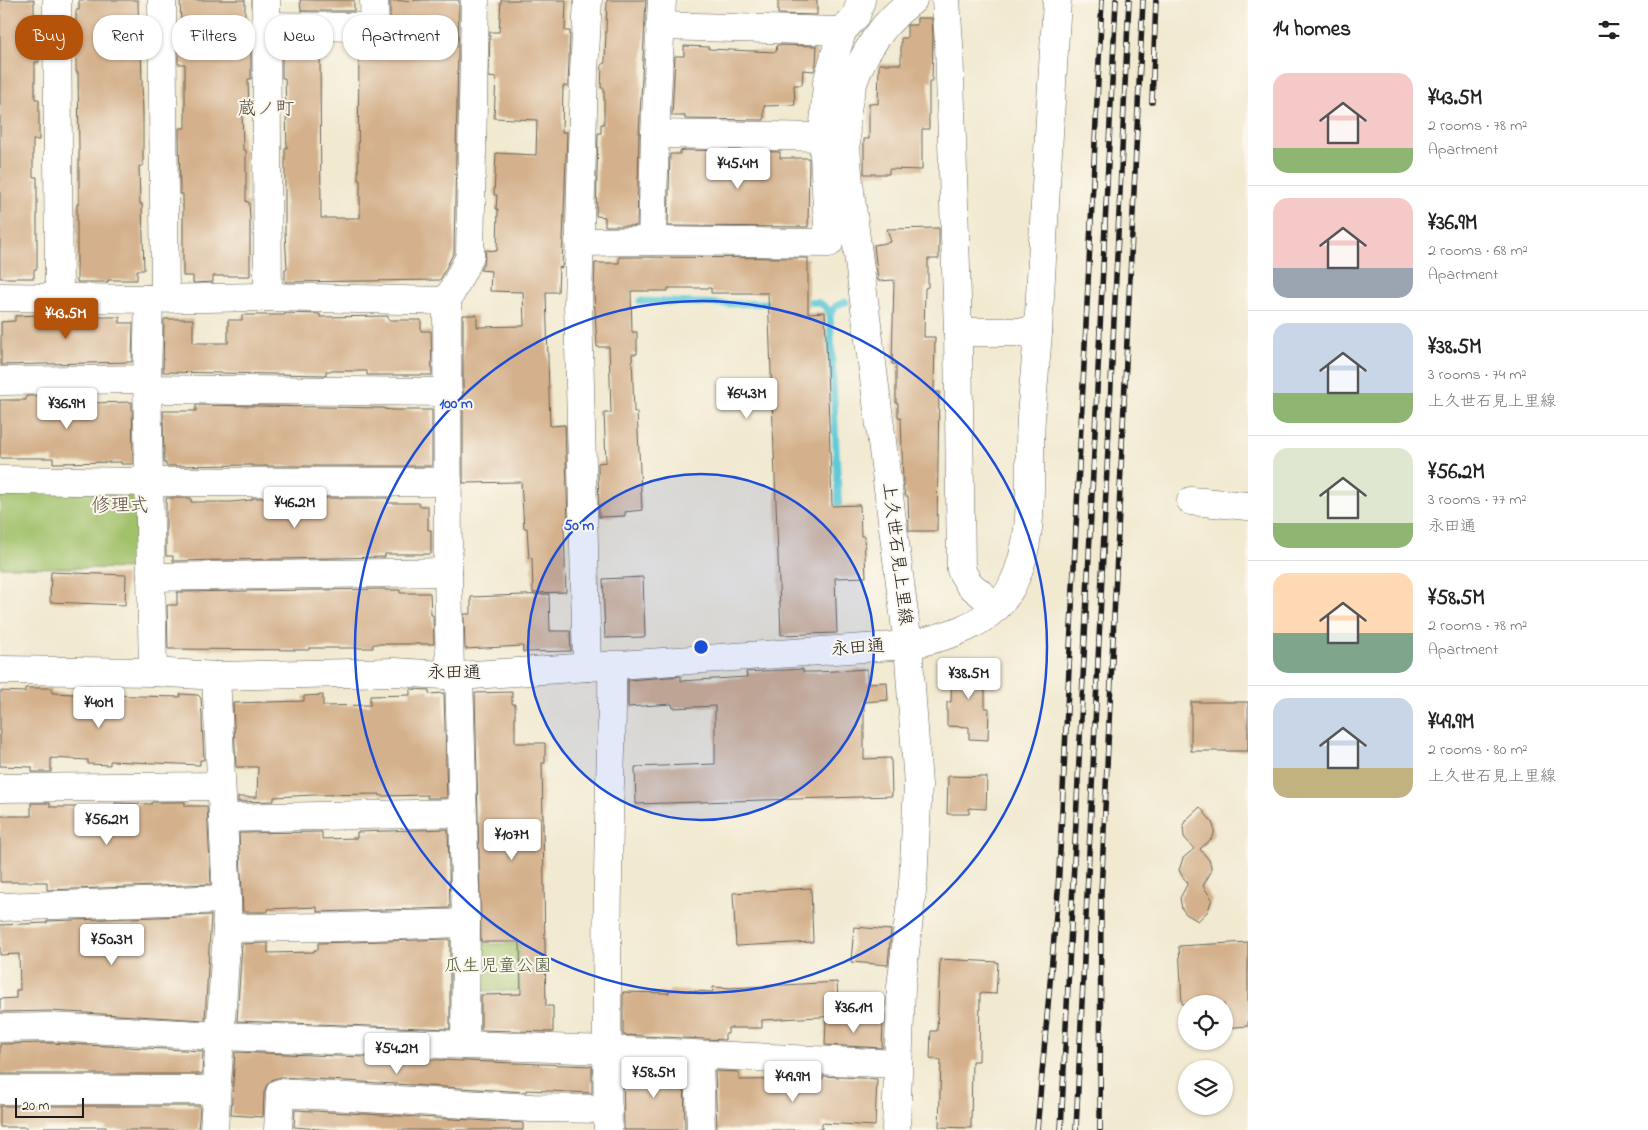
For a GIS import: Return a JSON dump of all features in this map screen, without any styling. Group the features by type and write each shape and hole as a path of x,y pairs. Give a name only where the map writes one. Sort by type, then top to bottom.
{"street":[{"path":"57,0 59,297"},
{"path":"153,672 148,384 157,299 162,0"},
{"path":"268,297 266,13 375,27 374,0"},
{"path":"465,1045 466,923 455,676 448,572 447,301 470,256 475,0"},
{"path":"278,1130 280,1094 531,1119 608,1119 609,820 613,726 599,666 578,304 584,72 588,0"},
{"path":"579,242 829,243 823,137 827,83 842,31 856,16 861,0"},
{"name":"上久世石見上里線","path":"896,1130 901,987 913,883 918,785 908,645 849,183 846,120 852,90 863,60 872,44 892,18 913,0"},
{"path":"946,0 950,54 958,332 961,570 969,584 997,606"},
{"name":"永田通","path":"0,670 153,672 216,676 396,672 455,676 908,645 943,638 968,628 997,606 1012,586 1022,557 1030,517 1031,420 1038,332 1057,0"},
{"path":"652,241 661,13 842,31"},
{"path":"655,134 823,137"},
{"path":"0,297 157,299 268,297 447,301"},
{"path":"958,332 1038,332"},
{"path":"0,381 448,392"},
{"path":"0,480 448,482"},
{"path":"1191,502 1248,506"},
{"path":"151,577 448,572"},
{"path":"214,1130 228,928 216,676"},
{"path":"0,788 221,786"},
{"path":"223,818 462,813"},
{"path":"0,907 228,900"},
{"path":"228,928 341,928 466,923"},
{"path":"0,1028 50,1027 221,1036 607,1050 698,1056 898,1064"},
{"path":"698,1056 701,1130"},
{"path":"0,1090 216,1090"}],"green space":[{"path":"0,491 130,491 139,499 141,569 0,567"},
{"name":"瓜生児童公園","path":"477,944 520,944 520,991 477,991"}],"building":[{"path":"0,0 34,0 34,15 15,15 15,60 39,60 39,62 35,62 35,99 39,99 39,140 33,140 33,177 37,177 37,269 34,269 34,278 0,278"},
{"path":"79,0 138,0 138,15 93,15 93,60 141,60 143,166 139,166 144,270 137,270 137,280 77,282 79,150 78,72 76,72 76,60 83,60 83,15 76,15 76,10 79,10"},
{"path":"180,0 245,0 245,15 181,15"},
{"path":"300,0 354,0 354,11 301,11"},
{"path":"459,0 458,50 458,15 390,15 390,1"},
{"path":"501,0 566,0 565,31 570,31 568,86 563,86 562,132 567,132 562,268 559,267 558,292 546,292 550,426 565,425 568,523 565,523 564,528 566,592 533,593 532,558 529,559 527,528 524,528 521,482 463,483 463,315 477,315 477,327 524,326 523,292 490,291 491,271 480,270 484,263 486,250 497,251 498,209 496,209 497,195 494,195 496,153 536,155 537,120 494,118 496,78 489,77 490,32 499,32"},
{"path":"607,0 646,0 639,134 637,226 605,226 605,217 596,216 598,133 601,133 601,124 604,124 604,88 601,88 602,64 605,61"},
{"path":"778,0 817,0 817,15 778,14"},
{"path":"917,18 932,18 933,38 932,81 929,81 929,129 922,129 922,170 889,169 889,174 864,174 864,139 869,139 869,103 878,104 879,64 901,64 901,38 907,38 907,25 917,25"},
{"path":"777,45 817,46 814,71 803,70 802,85 794,85 795,105 764,106 764,120 685,119 685,116 672,116 675,56 684,56 684,46 776,52"},
{"path":"178,60 251,60 251,79 248,79 249,111 242,111 243,150 246,150 246,202 249,202 250,218 250,276 213,276 213,282 193,283 193,276 183,276 183,194 180,194 179,128 185,128 185,64 178,64"},
{"path":"282,60 320,60 321,218 360,218 360,180 358,180 359,60 458,60 454,252 440,280 285,282 285,269 287,269 285,148 287,148 285,78 282,78"},
{"path":"680,151 780,152 780,158 809,158 808,227 668,226 670,154 680,154"},
{"path":"939,228 939,259 928,259 928,287 925,288 924,337 935,337 934,392 939,392 937,531 909,531 908,496 905,496 903,483 901,418 898,417 898,403 896,403 896,364 892,364 894,280 878,281 874,245 891,242 887,229"},
{"path":"619,257 808,258 808,313 825,312 832,506 860,505 861,536 864,536 866,577 835,578 837,633 781,635 768,293 711,293 711,288 668,288 668,291 631,291 632,332 637,332 637,354 632,354 634,412 637,412 642,510 625,512 625,516 599,517 598,463 606,462 604,413 611,413 609,347 597,347 594,292 595,263 619,263"},
{"path":"285,313 320,314 320,317 388,316 388,320 421,320 421,331 431,331 432,375 367,375 367,371 326,371 326,375 163,372 164,319 193,319 193,343 228,343 228,320 242,320 242,315 285,315"},
{"path":"93,314 93,317 120,317 120,323 133,323 132,362 1,365 1,322 15,321 15,316"},
{"path":"87,395 88,403 132,402 133,464 121,464 121,462 53,463 53,458 0,458 0,400 26,400 26,396"},
{"path":"196,405 432,410 432,466 166,466 166,463 164,463 163,411 196,411"},
{"path":"166,498 191,498 191,502 231,502 252,500 252,498 388,498 388,503 419,503 419,506 428,506 431,554 385,554 385,557 173,561 173,556 166,556"},
{"path":"51,572 126,575 125,605 50,602"},
{"path":"643,577 645,637 605,638 603,579"},
{"path":"400,590 400,593 430,593 434,644 373,644 373,648 309,648 309,650 168,649 167,605 177,605 177,592"},
{"path":"549,594 550,631 570,631 571,651 523,652 523,646 465,649 464,614 471,614 471,597"},
{"path":"952,662 985,663 985,708 989,708 988,740 969,739 969,727 947,726 947,702 951,702"},
{"path":"803,669 803,672 817,672 867,669 867,683 887,682 888,700 864,702 864,759 891,758 892,796 636,804 635,767 715,764 715,706 673,708 672,704 628,707 628,680 681,676 681,681 747,677 746,672"},
{"path":"25,688 52,688 52,693 95,695 180,697 180,694 198,695 201,698 204,760 200,760 200,765 110,761 110,765 88,764 88,760 51,758 51,772 32,772 32,767 0,766 0,691 25,692"},
{"path":"410,689 429,690 429,694 444,693 447,798 427,798 427,795 313,795 274,797 274,801 238,802 238,797 257,797 258,767 236,767 233,703 304,701 304,696 323,695 323,706 370,705 370,696 410,695"},
{"path":"512,692 512,704 515,704 515,743 545,743 545,763 542,763 546,1006 553,1006 553,1032 481,1030 481,995 521,994 520,942 481,942 475,693"},
{"path":"1191,702 1248,702 1248,751 1191,751"},
{"path":"948,776 987,777 986,809 969,808 969,814 947,814"},
{"path":"152,802 185,802 185,806 207,806 211,884 47,890 47,882 0,882 0,816 31,816 31,803 50,803 50,807 99,807 115,806 115,803 152,804"},
{"path":"1200,807 1212,822 1214,834 1200,849 1209,860 1211,866 1211,872 1203,886 1212,899 1208,911 1198,921 1186,914 1182,909 1180,898 1188,883 1179,870 1183,858 1194,849 1184,837 1183,825"},
{"path":"448,829 450,908 317,912 317,907 268,909 268,912 243,912 239,833 322,832 322,839 357,838 357,832"},
{"path":"811,888 813,942 736,946 733,893"},
{"path":"211,915 205,1020 50,1011 0,1012 0,999 16,998 16,990 20,990 19,954 0,955 0,925 47,923 47,921"},
{"path":"854,927 891,930 888,965 851,962"},
{"path":"450,939 450,1029 237,1021 242,944 268,943 268,953 314,952 314,950 318,950 318,943"},
{"path":"1248,942 1248,1026 1233,1027 1233,995 1182,995 1179,946"},
{"path":"940,959 998,962 996,994 980,993 979,1061 972,1061 971,1128 939,1127 941,1060 930,1059 931,1031 937,1031"},
{"path":"837,982 839,1016 762,1020 762,1028 728,1028 725,1040 623,1035 623,992 669,993 669,990 713,992 713,987 731,988"},
{"path":"826,1020 883,1023 882,1048 825,1045"},
{"path":"49,1043 203,1051 202,1074 0,1074 0,1044"},
{"path":"235,1052 592,1066 592,1093 526,1090 526,1092 281,1077 273,1079 267,1085 264,1092 263,1117 231,1115"},
{"path":"623,1066 684,1069 685,1130 624,1130"},
{"path":"715,1071 739,1072 739,1080 823,1079 823,1076 877,1079 875,1126 822,1123 822,1129 808,1130 717,1130"},
{"path":"0,1106 200,1106 198,1130 106,1130 106,1127 44,1127 44,1130 26,1130 26,1127 0,1127"},
{"path":"295,1110 523,1123 523,1130 332,1130 294,1127"}],"waterway":[{"path":"640,301 728,304 777,303"},
{"path":"800,302 821,304 828,309 830,314 839,515"},
{"path":"830,314 836,306 846,302"}],"railway":[{"path":"1037,1130 1058,892 1102,0"},
{"path":"1061,1130 1116,0"},
{"path":"1076,1130 1129,0"},
{"path":"1100,1130 1101,894 1143,0"},
{"path":"1152,102 1156,0"}],"district":[{"name":"蔵ノ町","path":"266,109"},
{"name":"修理式","path":"120,506"}]}
